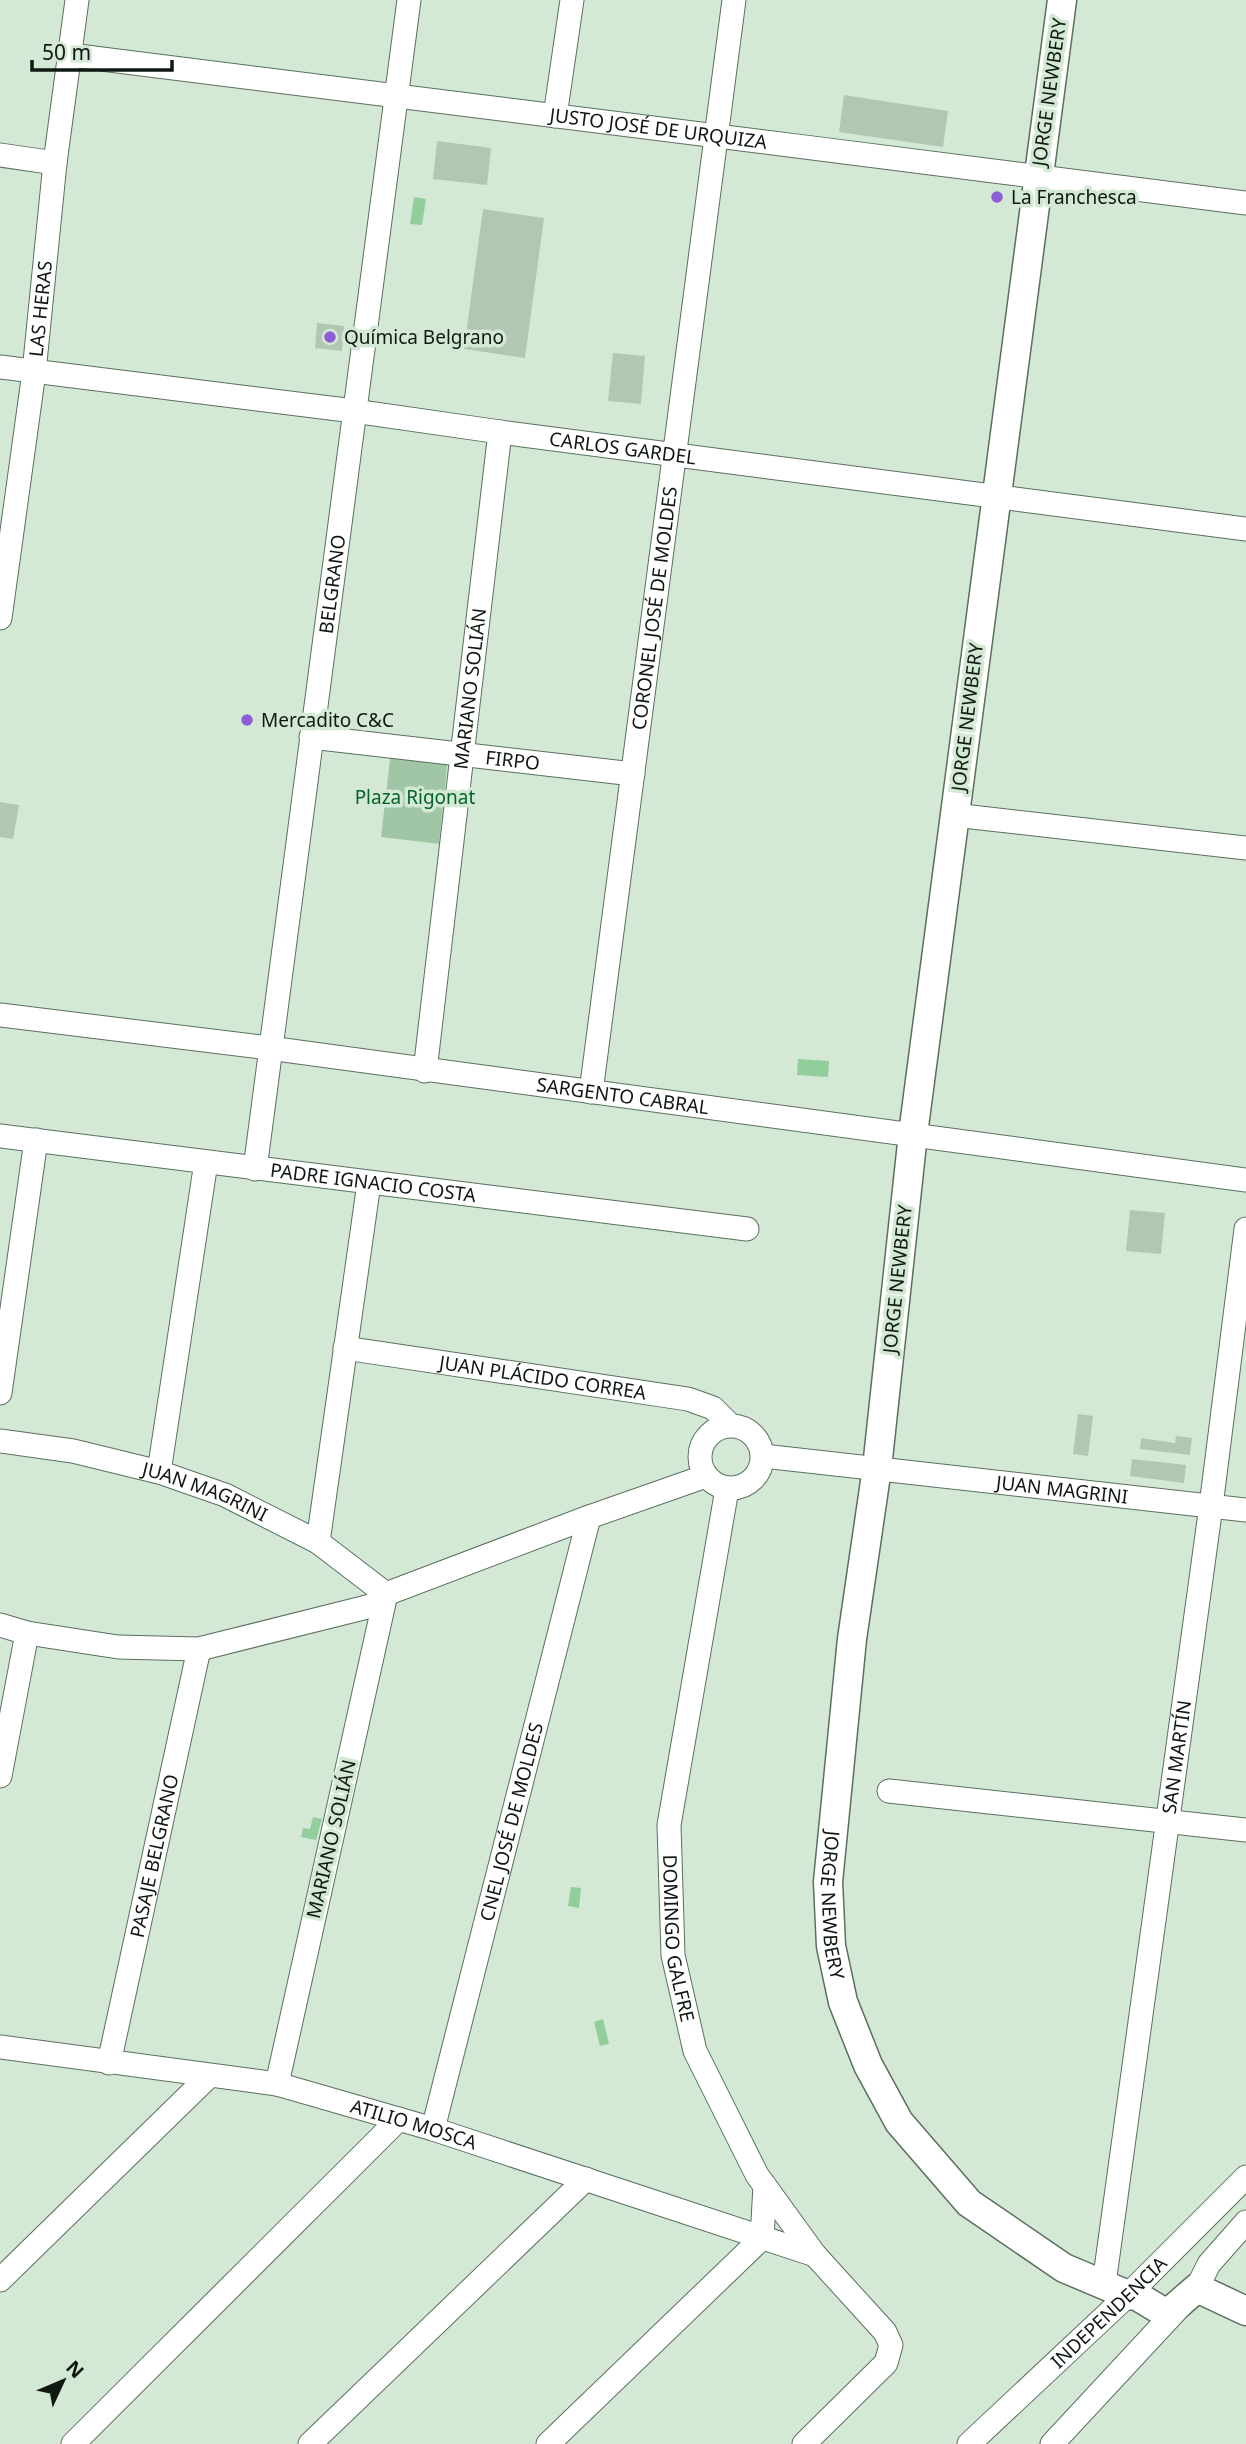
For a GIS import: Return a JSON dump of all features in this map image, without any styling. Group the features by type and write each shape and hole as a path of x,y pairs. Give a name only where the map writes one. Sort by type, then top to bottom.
{"main road":[{"name":"JORGE NEWBERY","path":"1062,0 913,1134 877,1468 852,1639 828,1882 831,1945 843,2002 868,2065 899,2122 969,2203 1064,2268 1137,2296 1167,2314 1197,2288"},
{"path":"1197,2288 1246,2311"}],"street":[{"name":"LAS HERAS","path":"0,618 7,520 34,372 55,163 78,0"},
{"name":"BELGRANO","path":"255,1169 409,0"},
{"path":"555,116 572,0"},
{"name":"CORONEL JOSÉ DE MOLDES","path":"591,1092 734,0"},
{"name":"JUSTO JOSÉ DE URQUIZA","path":"70,55 397,94 1246,203"},
{"path":"0,155 55,163"},
{"name":"CARLOS GARDEL","path":"0,368 354,411 1246,529"},
{"name":"MARIANO SOLIÁN","path":"425,1071 499,432"},
{"name":"FIRPO","path":"311,737 633,774"},
{"path":"954,815 1246,848"},
{"name":"SARGENTO CABRAL","path":"0,1015 270,1048 1246,1180"},
{"name":"PADRE IGNACIO COSTA","path":"0,1136 747,1229"},
{"path":"0,1393 36,1140"},
{"path":"159,1472 206,1162"},
{"path":"318,1542 369,1183"},
{"name":"SAN MARTÍN","path":"1116,2290 1167,1820 1246,1229"},
{"name":"JUAN PLÁCIDO CORREA","path":"345,1348 688,1399 713,1408 730,1425"},
{"path":"730,1425 746,1429 760,1446 762,1456 756,1477 748,1484 727,1489 706,1476 699,1456 702,1446 715,1430 730,1425"},
{"name":"JUAN MAGRINI","path":"0,1441 73,1451 159,1472 225,1495 318,1542 386,1594"},
{"name":"JUAN MAGRINI","path":"762,1456 1246,1510"},
{"path":"0,1625 27,1633 118,1647 199,1649 371,1606 386,1594 706,1476"},
{"name":"DOMINGO GALFRE","path":"727,1489 669,1825 673,1955 695,2051 757,2175 815,2255 885,2332 891,2345 886,2363 804,2444"},
{"name":"CNEL JOSÉ DE MOLDES","path":"433,2129 589,1517"},
{"name":"MARIANO SOLIÁN","path":"277,2084 386,1594"},
{"path":"0,1776 27,1633"},
{"name":"PASAJE BELGRANO","path":"108,2063 199,1649"},
{"path":"888,1791 1246,1830"},
{"name":"ATILIO MOSCA","path":"0,2047 277,2084 433,2129 815,2255"},
{"path":"0,2280 209,2076"},
{"path":"73,2444 399,2119"},
{"name":"INDEPENDENCIA","path":"969,2444 1116,2290 1246,2176"},
{"path":"310,2444 586,2179"},
{"path":"548,2444 762,2238 765,2186"},
{"path":"1052,2444 1197,2288 1209,2264 1246,2222"}],"green space":[{"name":"Plaza Rigonat","path":"391,751 448,757 439,844 381,837"}],"shaded area":[{"path":"414,197 426,199 422,225 410,224"},
{"path":"798,1059 829,1061 828,1077 797,1075"},
{"path":"313,1817 322,1819 316,1840 301,1837 303,1828 310,1829"},
{"path":"571,1887 581,1888 579,1908 568,1906"},
{"path":"603,2019 609,2044 600,2046 594,2022"}],"building":[{"path":"844,95 948,111 943,147 839,132"},
{"path":"437,141 491,148 487,185 433,179"},
{"path":"483,209 544,218 525,358 464,349"},
{"name":"Química Belgrano","path":"317,323 344,326 342,351 315,348"},
{"path":"613,353 645,356 641,404 608,401"},
{"path":"0,802 19,805 13,839 0,837"},
{"path":"1130,1210 1165,1213 1161,1254 1126,1251"},
{"path":"1078,1414 1093,1416 1088,1456 1073,1454"},
{"path":"1176,1436 1192,1438 1190,1455 1140,1449 1141,1438 1175,1443"},
{"path":"1132,1459 1186,1465 1184,1483 1130,1476"}],"place":[{"name":"La Franchesca","path":"997,197"},
{"name":"Química Belgrano","path":"330,337"},
{"name":"Mercadito C&C","path":"247,720"}]}
